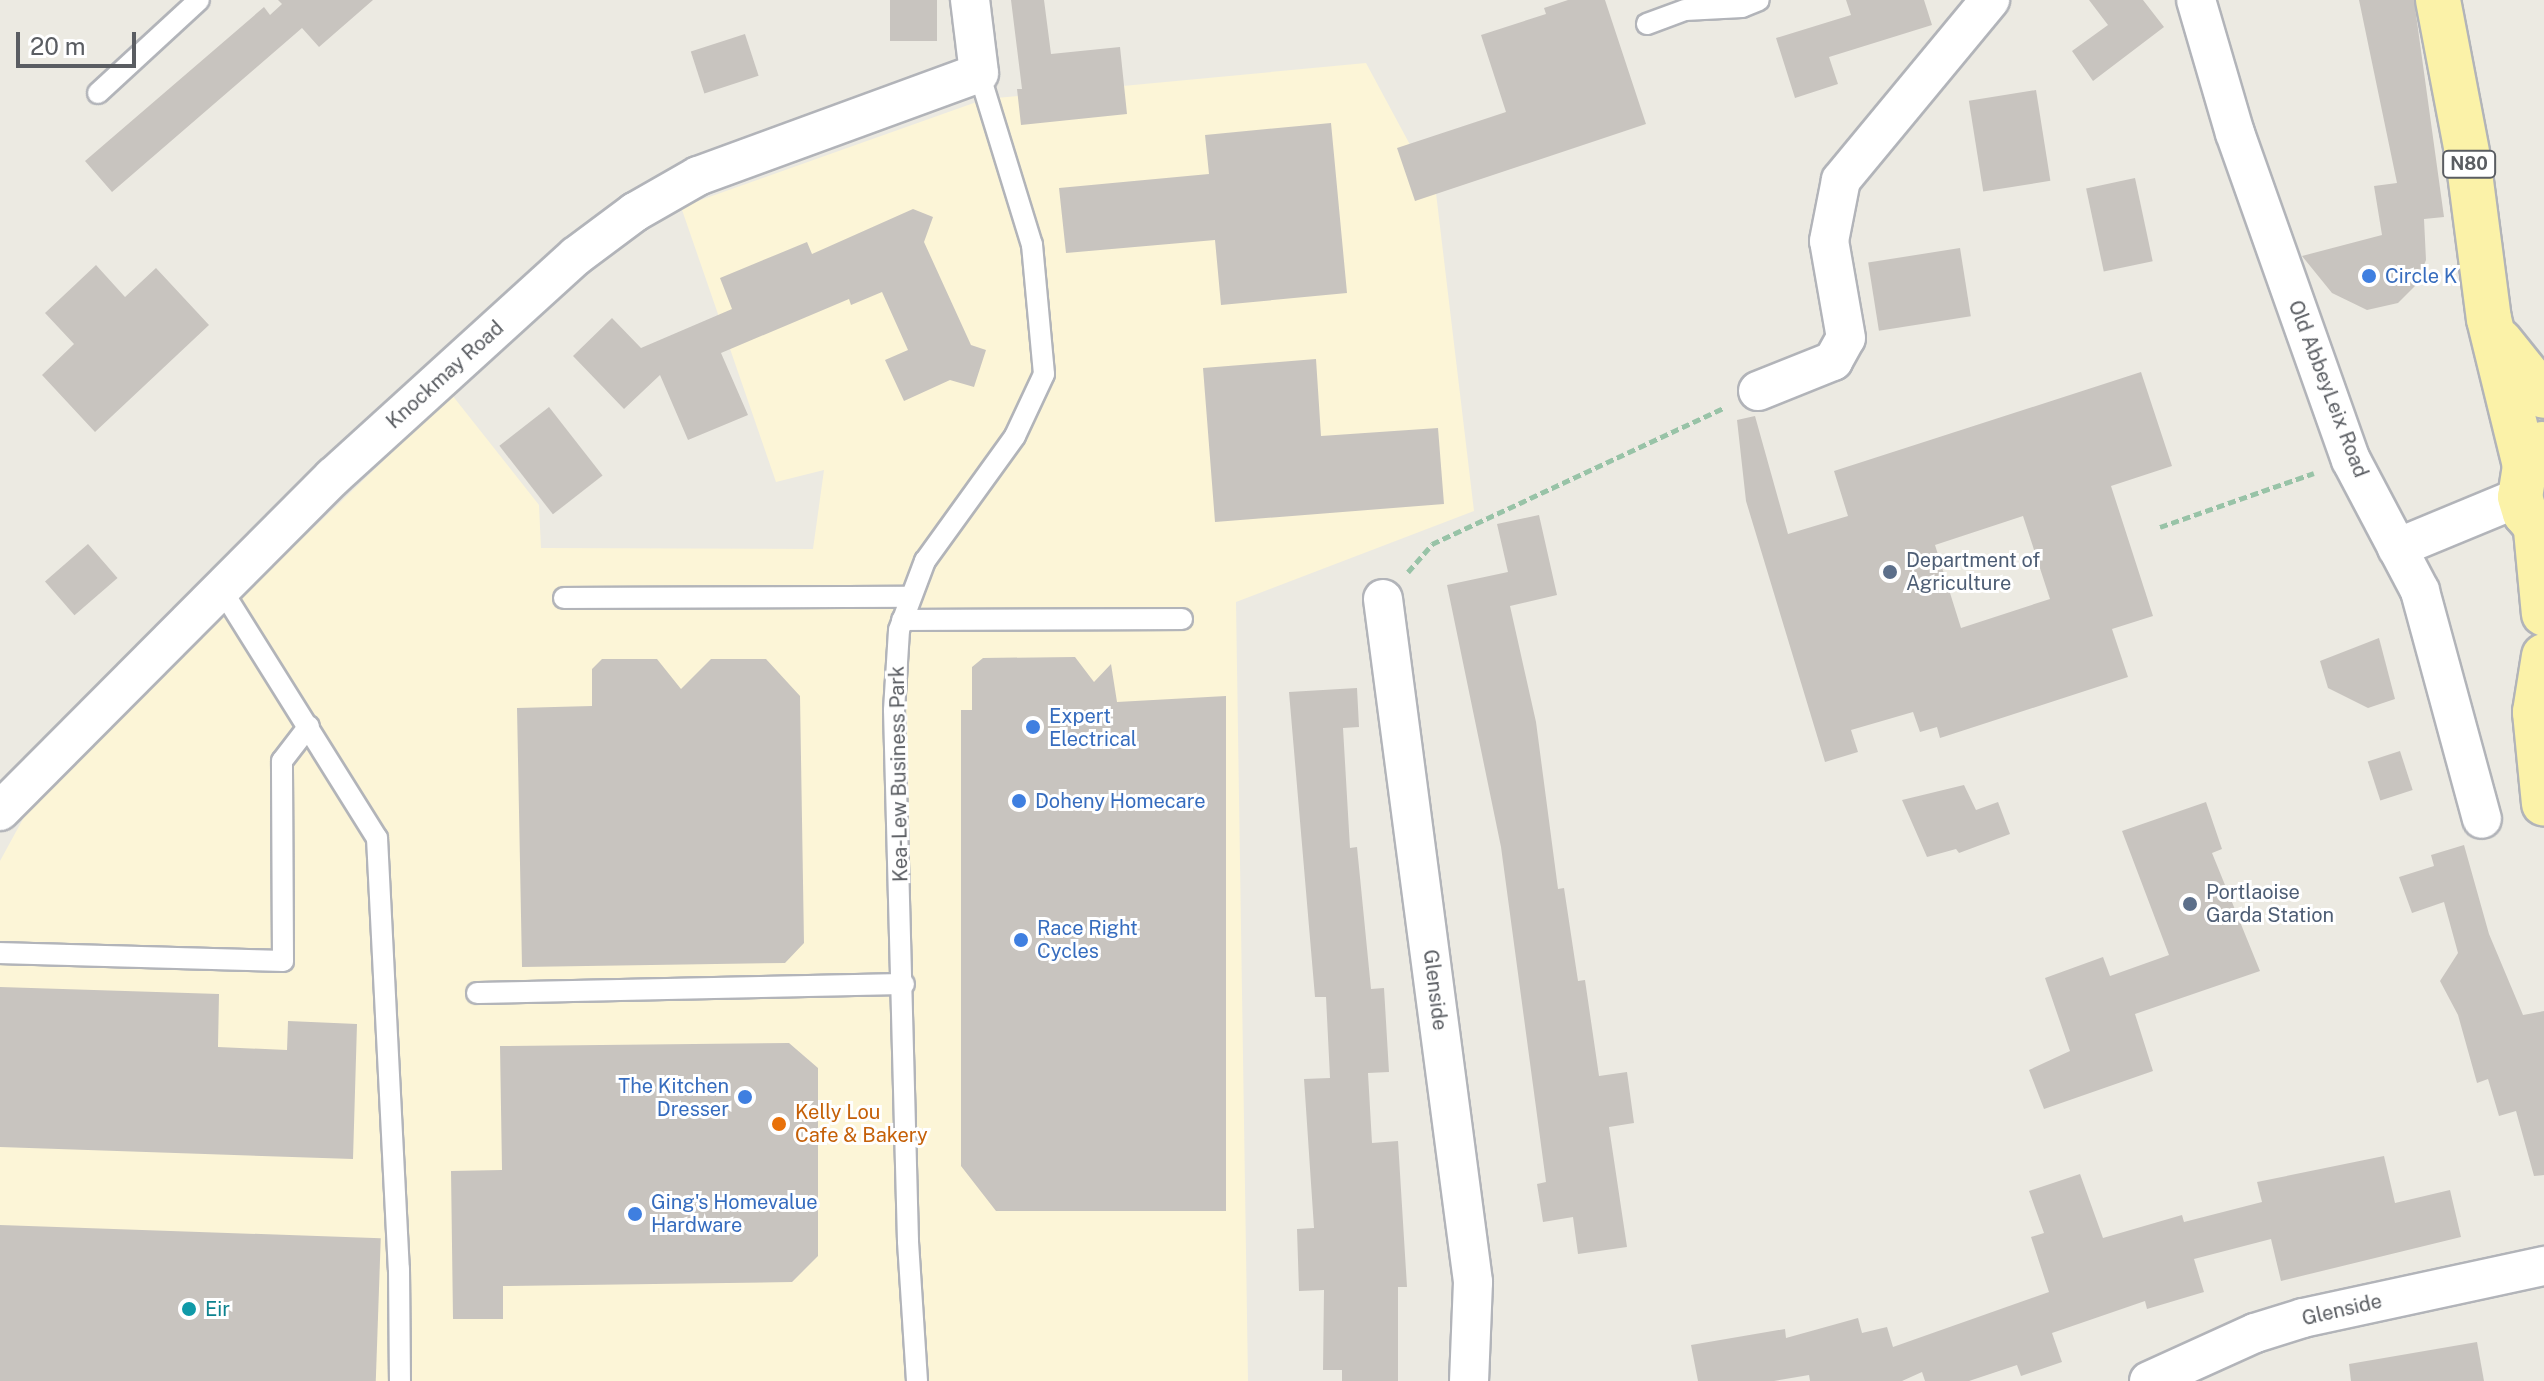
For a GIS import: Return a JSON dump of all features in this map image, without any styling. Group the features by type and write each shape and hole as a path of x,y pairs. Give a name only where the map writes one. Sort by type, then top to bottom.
{"main road":[{"name":"N80","path":"2438,0 2468,158 2491,329 2534,494"},
{"path":"2491,329 2544,396"},
{"path":"2534,494 2544,614"},
{"path":"2544,656 2535,712 2544,804"}],"street":[{"path":"970,0 979,73"},
{"path":"1758,391 1833,361 1846,338 1829,241 1841,180 1990,0"},
{"name":"Old AbbeyLeix Road","path":"2196,0 2235,133 2351,460 2420,591 2482,819"},
{"name":"Knockmay Road","path":"0,811 220,587 565,265 635,212 698,176 979,73"},
{"path":"2397,548 2534,494"},
{"name":"Glenside","path":"1383,599 1473,1282 1469,1381"},
{"name":"Glenside","path":"2149,1381 2255,1333 2303,1318 2544,1266"}],"lane":[{"path":"98,93 199,0"},
{"path":"1647,24 1685,10 1742,7 1759,0"},
{"name":"Kea-Lew Business Park","path":"917,1381 908,1241 904,984 894,710 902,620 908,597 940,534 1015,436 1044,374 1032,245 979,73"},
{"path":"220,587 377,838 399,1269 400,1381"},
{"path":"564,598 908,597"},
{"path":"902,620 1182,619"},
{"path":"0,953 283,961 282,761 309,726"},
{"path":"477,993 904,984"}],"path":[{"path":"1383,599 1432,544 1758,391"},
{"path":"2160,527 2351,460"}],"shaded area":[{"path":"1366,63 1436,193 1474,511 1236,602 1248,1381 0,1381 0,861 35,797 209,628 452,395 539,505 541,548 813,549 824,470 776,482 681,207 985,99"}],"building":[{"path":"278,0 373,0 319,47 302,28 112,192 85,161 264,7 270,15 282,4"},
{"path":"890,0 937,0 937,41 890,41"},
{"path":"1011,0 1044,0 1051,54 1120,47 1127,114 1021,125 1017,89 1022,89"},
{"path":"1568,0 1605,0 1646,124 1415,201 1397,148 1506,112 1481,35 1546,14 1544,8"},
{"path":"1846,0 1924,0 1932,25 1829,57 1838,84 1795,98 1776,38 1851,15"},
{"path":"2089,0 2143,0 2164,27 2093,81 2072,51 2108,25"},
{"path":"2359,0 2414,0 2444,217 2424,219 2426,260 2416,285 2398,303 2367,310 2332,293 2302,256 2382,235 2374,186 2397,183"},
{"path":"745,34 759,76 704,93 691,52"},
{"path":"2036,90 2050,181 1983,192 1969,101"},
{"path":"1331,123 1347,293 1221,305 1215,240 1066,253 1059,188 1209,174 1205,135"},
{"path":"2135,178 2153,261 2104,272 2086,188"},
{"path":"913,209 933,217 924,242 971,345 986,350 974,387 950,380 904,401 885,360 908,350 882,292 851,305 849,299 721,353 748,415 688,440 660,375 624,409 573,356 612,318 641,348 732,309 720,278 807,242 812,254"},
{"path":"1960,248 1971,316 1879,331 1868,263"},
{"path":"96,265 125,297 156,268 209,325 95,432 42,375 74,344 45,313"},
{"path":"1316,359 1321,436 1438,428 1444,504 1215,522 1203,368"},
{"name":"Department of Agriculture","path":"2141,372 2172,466 2111,486 2153,616 2112,629 2128,677 1940,738 1937,727 1920,732 1913,712 1851,730 1858,752 1825,762 1746,501 1737,420 1755,416 1788,534 1848,516 1834,471","holes":["2023,516 2050,599 1961,628 1935,545"]},
{"path":"549,407 603,476 553,514 499,446"},
{"path":"1539,515 1557,595 1510,606 1536,722 1558,889 1564,888 1578,981 1585,980 1599,1076 1627,1072 1634,1123 1609,1127 1627,1247 1578,1254 1573,1217 1543,1222 1537,1184 1546,1182 1501,847 1447,585 1508,572 1497,524"},
{"path":"88,544 118,578 75,615 45,581"},
{"path":"2379,638 2395,699 2368,708 2328,688 2320,661"},
{"path":"1075,657 1094,682 1111,664 1117,702 1226,696 1226,1211 996,1211 961,1166 961,710 972,710 972,667 983,658"},
{"path":"602,659 657,659 681,689 711,659 766,659 800,696 804,943 785,963 522,967 517,708 592,706 592,669"},
{"path":"1357,688 1359,727 1343,728 1350,848 1357,847 1371,989 1384,988 1389,1072 1368,1073 1372,1143 1398,1141 1407,1287 1398,1287 1398,1381 1342,1381 1342,1370 1323,1370 1324,1290 1299,1291 1297,1229 1314,1228 1304,1079 1330,1078 1326,997 1315,997 1289,692"},
{"path":"2400,751 2413,790 2380,800 2368,762"},
{"path":"1964,785 1976,810 1998,802 2010,834 1959,853 1956,849 1927,857 1902,800"},
{"name":"Portlaoise Garda Station","path":"2206,802 2222,849 2212,853 2260,971 2135,1014 2153,1071 2044,1109 2029,1070 2070,1051 2045,978 2103,957 2110,976 2169,955 2122,831"},
{"path":"2464,845 2489,934 2523,1015 2544,1011 2544,1175 2534,1176 2516,1111 2499,1116 2488,1079 2477,1083 2458,1015 2440,981 2458,953 2444,902 2412,913 2399,877 2434,866 2431,855"},
{"path":"0,987 219,994 218,1047 287,1050 288,1021 357,1024 353,1159 0,1147"},
{"name":"Ging's Homevalue Hardware","path":"789,1043 818,1068 818,1256 792,1282 503,1286 503,1319 453,1319 451,1171 502,1170 500,1046"},
{"path":"2384,1156 2395,1203 2450,1190 2461,1237 2281,1281 2271,1239 2194,1259 2204,1292 2147,1309 2145,1301 2052,1333 2062,1362 2021,1376 2017,1365 1969,1381 1925,1381 1922,1372 1902,1381 1810,1381 1809,1375 1774,1381 1698,1381 1691,1345 1785,1329 1786,1338 1858,1318 1862,1333 1887,1327 1893,1347 2049,1292 2031,1237 2044,1233 2029,1191 2080,1174 2103,1238 2182,1215 2184,1222 2262,1202 2257,1182"},
{"name":"Eir","path":"0,1225 381,1238 376,1381 0,1381"},
{"path":"2477,1342 2484,1381 2351,1381 2349,1364"}],"place":[{"name":"Circle K","path":"2369,276"},
{"name":"Department of Agriculture","path":"1890,572"},
{"name":"Expert Electrical","path":"1033,727"},
{"name":"Doheny Homecare","path":"1019,801"},
{"name":"Portlaoise Garda Station","path":"2190,904"},
{"name":"Race Right Cycles","path":"1021,940"},
{"name":"The Kitchen Dresser","path":"745,1097"},
{"name":"Kelly Lou Cafe & Bakery","path":"779,1124"},
{"name":"Ging's Homevalue Hardware","path":"635,1214"},
{"name":"Eir","path":"189,1309"}]}
